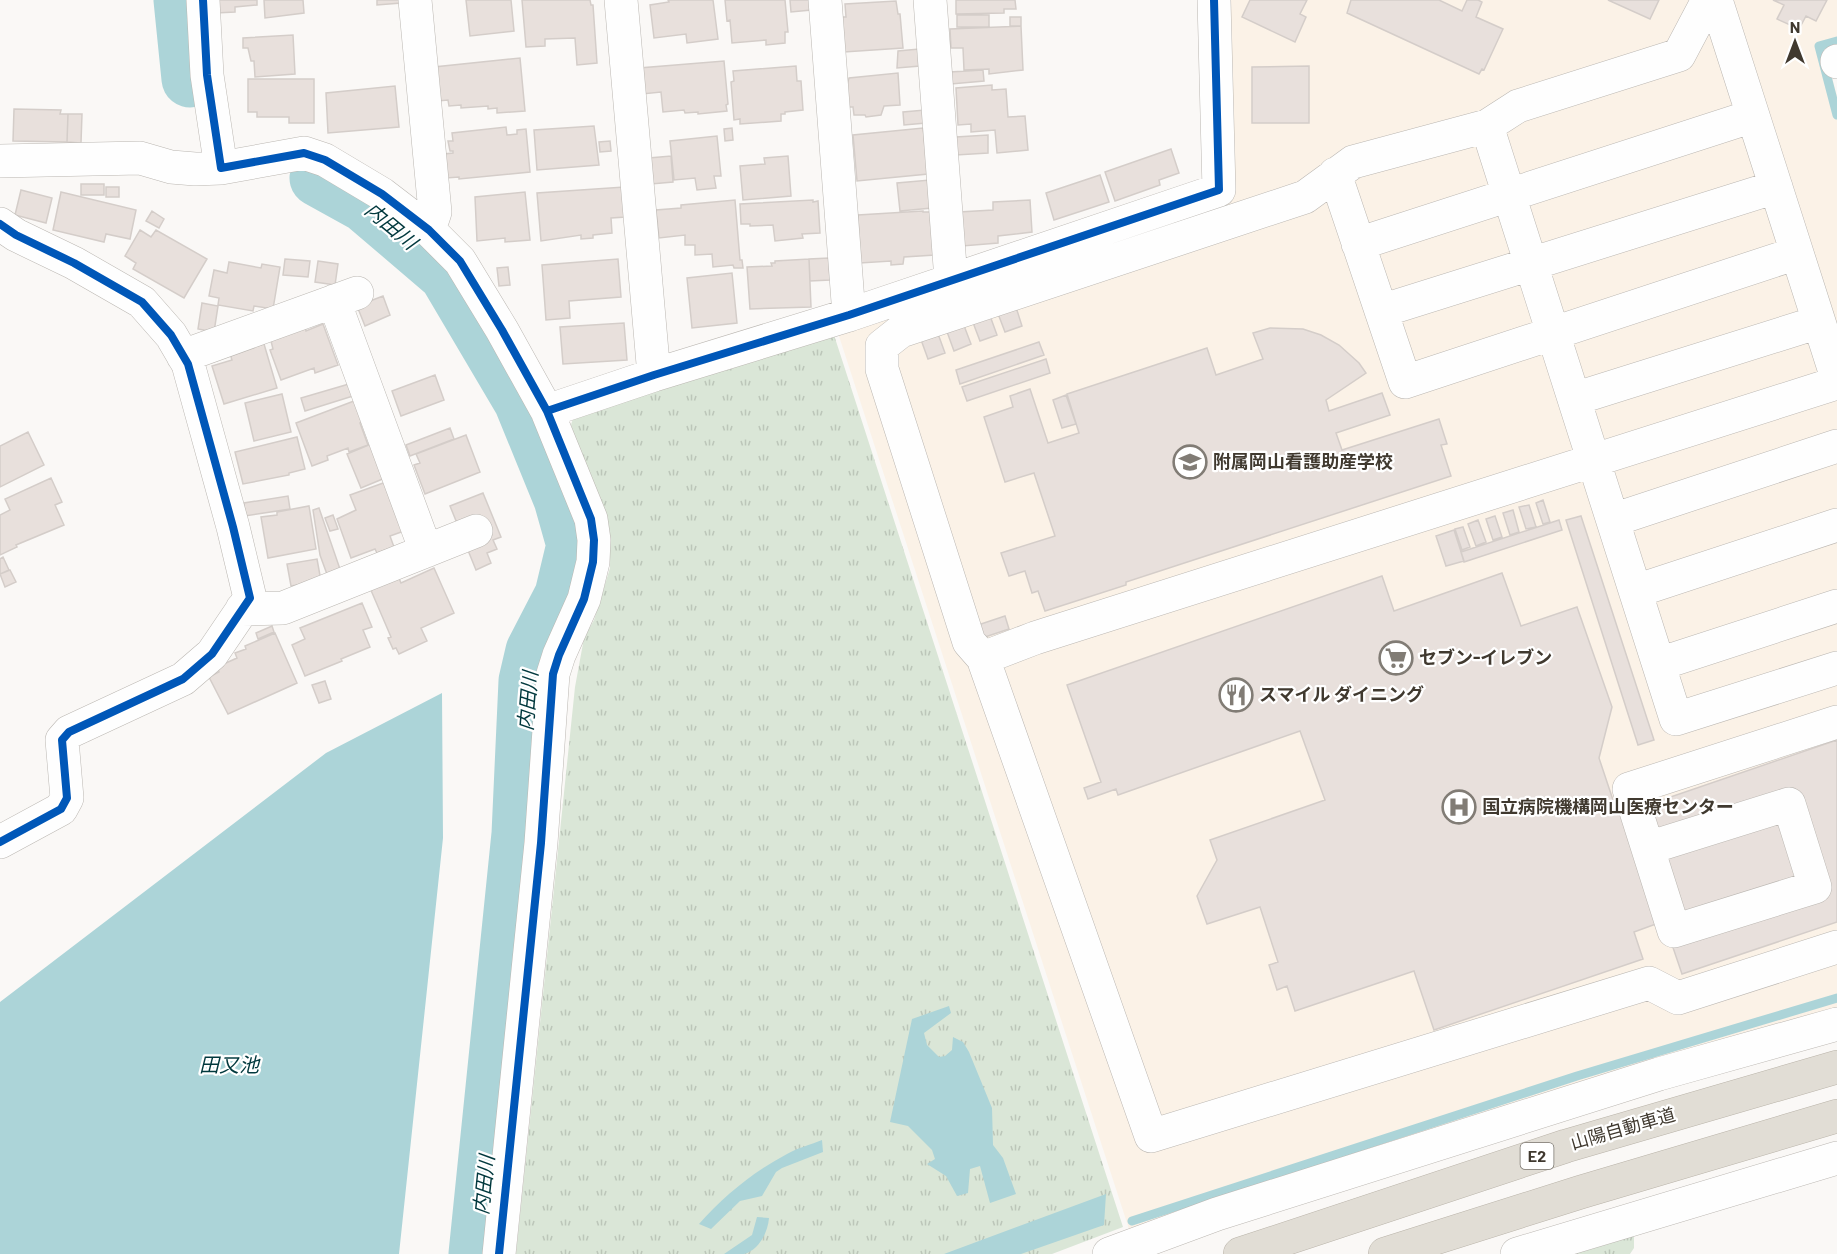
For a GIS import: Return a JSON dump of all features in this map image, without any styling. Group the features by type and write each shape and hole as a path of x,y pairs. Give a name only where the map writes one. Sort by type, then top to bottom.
{"highway":[{"name":"山陽自動車道","path":"1240,1254 1566,1146 1837,1067"},
{"path":"1385,1254 1581,1192 1837,1116"}],"street":[{"path":"203,0 207,75 221,168"},
{"path":"414,0 435,212 429,230"},
{"path":"621,0 654,375"},
{"path":"825,0 849,315"},
{"path":"930,0 951,280"},
{"path":"548,411 654,375 849,315 1220,190 1214,0"},
{"path":"1708,0 1680,55 1518,106 1487,126 1353,162 1305,196 901,331 882,346 882,369 969,642 983,658 1151,1136 1649,982 1678,998 1837,947"},
{"path":"983,658 1035,638 1837,381 1716,0"},
{"path":"1358,244 1754,116"},
{"path":"1487,126 1676,719 1837,668"},
{"path":"0,161 140,158 171,167 195,169 221,168 304,153 326,160 382,194 429,230 460,261 548,411 591,519 594,540 593,562 584,599 553,674 540,843 499,1254"},
{"path":"1335,174 1405,381 1797,253"},
{"path":"1381,311 1776,187"},
{"path":"0,224 16,235 74,263 142,302 171,335 188,364 250,598 213,654 183,679 69,732 62,740 67,798 61,809 0,842"},
{"path":"183,356 346,297 426,551"},
{"path":"1574,399 1819,322"},
{"path":"1613,520 1837,446"},
{"path":"1636,591 1837,525"},
{"path":"242,609 283,608 476,531"},
{"path":"1659,664 1837,606"},
{"path":"1648,848 1789,804 1815,887 1674,931 1629,789 1837,722"},
{"path":"1109,1254 1228,1210 1659,1074 1837,1024"},
{"path":"1517,1254 1837,1158"}],"shaded area":[{"path":"1226,0 1837,0 1837,48 1825,51 1837,96 1837,1010 1129,1229 838,333 1234,193"}],"green space":[{"path":"834,335 1123,1227 1052,1254 516,1254 575,687 584,638 594,620 610,568 609,536 571,425 574,415"},
{"path":"1634,1234 1634,1248 1630,1254 1573,1254"}],"water":[{"name":"田又池","path":"442,693 443,838 399,1254 0,1254 0,1002 326,753"},
{"path":"949,1006 951,1013 924,1033 927,1045 939,1057 945,1056 952,1050 953,1037 963,1042 992,1108 993,1145 1003,1158 1016,1194 990,1203 980,1166 970,1169 968,1193 957,1196 946,1176 927,1164 935,1159 932,1150 908,1126 890,1122 912,1019"},
{"path":"822,1140 823,1152 776,1172 762,1196 740,1201 711,1229 699,1224 729,1194 762,1169 791,1152"},
{"path":"1106,1194 1104,1225 1021,1254 944,1254"},
{"path":"757,1217 769,1218 765,1234 758,1245 744,1254 724,1254 752,1235"}],"building":[{"path":"215,0 257,0 257,5 235,7 235,12 216,13"},
{"path":"264,0 303,0 304,13 265,18"},
{"path":"377,0 401,0 401,3 377,5"},
{"path":"466,0 511,0 514,31 470,36"},
{"path":"522,0 590,0 593,5 597,63 577,65 575,38 545,39 545,46 526,47"},
{"path":"668,0 713,0 718,39 687,43 686,34 654,38 650,5 669,2"},
{"path":"725,0 785,0 788,32 785,32 785,43 766,45 766,40 732,43"},
{"path":"790,0 810,0 811,10 791,12"},
{"path":"956,0 1015,0 1016,9 1004,9 1004,13 956,14"},
{"path":"1250,0 1307,0 1300,14 1306,17 1295,42 1242,17"},
{"path":"1351,0 1439,0 1462,11 1467,0 1478,0 1482,2 1476,17 1503,29 1484,70 1482,69 1479,74 1347,13"},
{"path":"1608,0 1659,0 1650,19"},
{"path":"1773,0 1827,0 1816,21 1806,16 1799,29 1777,19 1784,5"},
{"path":"896,1 898,14 900,14 903,48 844,52 841,17 846,17 845,4"},
{"path":"957,15 989,15 989,27 957,27"},
{"path":"1010,17 1021,17 1021,26 1010,26"},
{"path":"1021,26 1023,70 989,74 989,69 964,70 963,48 951,48 950,29"},
{"path":"293,35 295,74 255,77 254,61 251,61 248,48 243,48 243,38"},
{"path":"919,49 920,66 897,68 898,51"},
{"path":"520,58 525,111 497,113 497,108 488,109 488,106 461,108 461,105 449,106 448,100 438,101 434,67"},
{"path":"724,61 727,111 698,114 698,112 685,113 684,110 663,112 661,92 642,94 639,68"},
{"path":"796,66 797,81 801,81 803,110 781,114 781,121 740,124 740,119 734,120 731,82 734,81 733,71"},
{"path":"1309,66 1309,123 1252,123 1252,67"},
{"path":"983,70 984,81 951,84 950,72"},
{"path":"898,73 900,105 884,106 881,115 866,117 865,115 854,115 853,107 849,107 847,85 849,78"},
{"path":"248,79 314,79 314,123 289,123 289,117 257,117 257,112 248,112"},
{"path":"992,85 992,90 1006,89 1008,117 1025,116 1028,150 997,153 995,130 971,132 971,124 958,125 956,88"},
{"path":"395,86 399,127 328,133 326,93"},
{"path":"14,109 61,110 60,114 68,114 67,142 13,141"},
{"path":"925,110 926,123 904,125 903,112"},
{"path":"68,114 82,114 81,143 67,142"},
{"path":"594,126 599,165 537,170 534,130"},
{"path":"506,127 507,135 517,134 517,130 526,129 530,172 459,179 459,177 446,178 444,154 453,153 450,151 448,141 453,141 452,133"},
{"path":"732,128 733,140 725,141 724,129"},
{"path":"923,128 928,174 857,181 853,135"},
{"path":"988,135 988,153 956,155 956,137"},
{"path":"717,136 721,176 714,176 716,188 697,190 695,178 674,180 670,141"},
{"path":"610,141 611,151 600,152 599,142"},
{"path":"1171,149 1179,173 1159,180 1160,185 1115,201 1105,172"},
{"path":"671,156 673,182 651,184 649,158"},
{"path":"788,156 791,196 743,200 740,166 765,164 764,158"},
{"path":"1100,175 1109,202 1054,220 1046,193"},
{"path":"930,180 932,208 900,211 897,183"},
{"path":"81,184 104,184 104,195 81,195"},
{"path":"106,187 119,187 119,197 106,197"},
{"path":"624,187 626,217 611,218 612,233 593,235 593,238 581,239 581,235 541,241 537,193"},
{"path":"21,190 52,198 46,223 15,215"},
{"path":"61,192 136,210 130,239 106,234 104,242 53,230"},
{"path":"525,192 530,240 505,242 505,238 477,241 475,197"},
{"path":"735,200 740,260 742,260 743,268 734,268 733,265 713,267 712,254 695,255 695,245 685,245 685,235 659,238 656,210 681,208 681,205"},
{"path":"813,200 813,202 818,201 820,233 802,234 803,238 775,241 773,225 741,224 740,204"},
{"path":"1030,200 1032,232 998,236 998,243 962,246 959,212 993,210 993,202"},
{"path":"152,211 164,219 159,228 146,221"},
{"path":"932,212 935,255 904,257 903,264 891,265 891,261 860,263 858,215"},
{"path":"140,230 151,237 156,230 207,259 184,298 133,269 136,263 125,256"},
{"path":"829,258 830,280 810,281 809,259"},
{"path":"285,259 310,261 308,277 283,275"},
{"path":"618,259 621,297 569,301 570,318 546,320 542,265"},
{"path":"809,259 811,307 750,309 747,267 772,266 771,263 775,261"},
{"path":"318,261 338,264 335,285 315,282"},
{"path":"229,262 261,268 262,264 280,267 273,309 254,306 253,311 218,305 219,298 209,296 214,270 227,273"},
{"path":"508,267 510,285 499,286 497,268"},
{"path":"732,273 737,323 692,328 687,278"},
{"path":"383,296 390,315 365,326 357,306"},
{"path":"202,303 218,306 214,332 198,329"},
{"path":"1015,304 1022,326 1005,332 997,311"},
{"path":"989,313 997,335 980,341 972,320"},
{"path":"624,323 627,360 563,364 560,327"},
{"path":"963,323 971,344 954,351 946,329"},
{"path":"323,324 338,365 315,373 314,368 281,380 270,350 273,349 271,341 305,326 306,331"},
{"path":"1270,328 1303,329 1321,335 1339,345 1359,363 1366,373 1326,400 1329,411 1382,393 1390,415 1336,433 1342,450 1439,419 1447,444 1441,445 1451,476 1126,582 1126,585 1045,611 1038,591 1032,593 1025,571 1009,576 1001,553 1055,536 1034,473 1005,482 984,417 1013,407 1010,396 1030,389 1048,443 1079,433 1067,394 1207,348 1216,375 1263,359 1253,333"},
{"path":"937,331 945,353 928,359 920,337"},
{"path":"1039,342 1044,355 960,384 956,370"},
{"path":"264,344 277,388 224,404 212,366 232,360 230,354"},
{"path":"1046,359 1050,373 967,401 962,387"},
{"path":"435,375 444,400 401,416 392,391"},
{"path":"349,384 353,396 305,411 301,398"},
{"path":"282,394 291,432 254,441 245,403"},
{"path":"1066,395 1076,424 1062,428 1053,400"},
{"path":"354,401 364,422 360,423 368,445 349,452 348,448 327,456 328,460 312,466 296,423"},
{"path":"450,428 454,439 410,456 406,445"},
{"path":"28,432 44,465 0,487 0,446"},
{"path":"466,435 480,472 425,494 414,465 420,463 416,454"},
{"path":"297,437 305,469 289,473 289,475 243,484 235,452"},
{"path":"371,444 385,478 361,488 347,454"},
{"path":"51,478 62,502 55,505 64,525 16,545 17,547 0,555 0,515 10,510 5,499"},
{"path":"386,482 404,531 390,536 394,547 377,553 375,549 351,558 337,519 356,510 350,495"},
{"path":"483,493 501,537 493,540 497,549 487,553 491,563 476,570 450,506"},
{"path":"288,496 290,509 245,516 244,503"},
{"path":"1543,500 1550,522 1543,524 1536,503"},
{"path":"1529,505 1536,527 1526,529 1519,507"},
{"path":"309,506 316,549 268,558 261,517"},
{"path":"319,508 341,572 328,577 320,555 313,510"},
{"path":"1513,510 1519,532 1510,535 1503,513"},
{"path":"333,515 338,529 330,531 325,518"},
{"path":"1495,516 1502,537 1493,540 1486,519"},
{"path":"1581,516 1654,740 1638,745 1566,520"},
{"path":"1478,520 1486,542 1476,546 1468,524"},
{"path":"1559,520 1562,530 1464,562 1461,552"},
{"path":"1463,527 1470,547 1462,550 1455,529"},
{"path":"1454,530 1464,561 1446,566 1436,536"},
{"path":"3,557 9,570 0,574 0,559"},
{"path":"317,559 321,581 291,586 287,564"},
{"path":"434,568 454,613 421,628 427,641 399,654 396,648 393,649 388,638 391,637 370,588 398,576 401,583"},
{"path":"10,570 16,582 5,587 0,574"},
{"name":"国立病院機構岡山医療センター","path":"1502,573 1521,626 1577,607 1612,707 1599,758 1618,815 1837,740 1837,922 1682,974 1664,921 1634,932 1643,959 1434,1030 1414,971 1295,1011 1287,986 1277,990 1269,965 1278,962 1260,907 1207,924 1197,896 1217,860 1210,840 1325,800 1300,731 1118,795 1116,789 1088,799 1084,788 1101,782 1067,685 1382,576 1394,611"},
{"path":"362,603 372,627 363,630 370,647 305,676 292,645 305,639 300,628"},
{"path":"1005,616 1009,629 982,638 978,625"},
{"path":"272,626 274,632 258,639 256,633"},
{"path":"275,633 297,683 228,714 209,677 219,672 217,667 237,658 235,653 246,649 245,646"},
{"path":"325,681 331,699 319,703 312,685"}],"waterway":[{"name":"内田川","path":"182,0 190,79"},
{"path":"1837,41 1819,46 1837,115"},
{"name":"内田川","path":"318,178 365,204 447,274 522,401 562,499 575,545 563,595 534,651 527,681 520,834 477,1254"},
{"path":"1132,1221 1577,1076 1837,998"}],"cycle path":[{"path":"203,0 207,75 221,168 304,153 325,160 382,194 429,230 460,261 502,330 547,411 591,519 594,540 593,562 584,599 553,674 541,843 499,1254"},
{"path":"547,411 654,375 849,315 1219,190 1214,0"},
{"path":"0,224 16,235 74,263 142,302 171,335 188,364 250,598 212,654 183,679 69,732 62,740 67,798 61,809 0,842"}],"place":[{"name":"附属岡山看護助産学校","path":"1190,462"},
{"name":"セブン-イレブン","path":"1396,658"},
{"name":"スマイル ダイニング","path":"1236,695"},
{"name":"国立病院機構岡山医療センター","path":"1459,807"}]}
